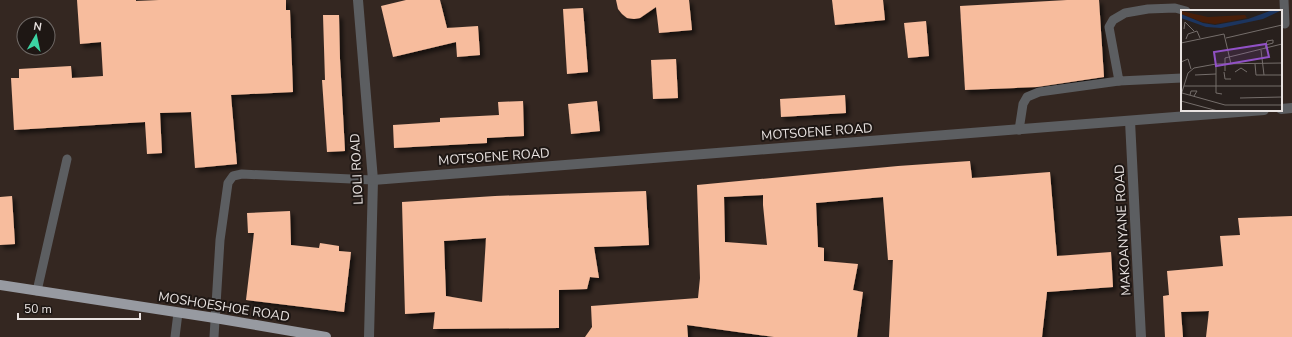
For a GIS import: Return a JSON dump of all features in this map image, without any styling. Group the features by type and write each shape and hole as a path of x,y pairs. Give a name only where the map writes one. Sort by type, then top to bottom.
{"main road":[{"name":"MOSHOESHOE ROAD","path":"0,286 215,318 326,337"}],"street":[{"name":"LIOLI ROAD","path":"358,0 373,180 369,337"},
{"path":"1282,109 1292,108"},
{"name":"MOTSOENE ROAD","path":"373,180 1019,130 1227,111 1247,111"},
{"name":"MAKOANYANE ROAD","path":"1130,121 1141,337"}],"lane":[{"path":"1284,0 1286,25"},
{"path":"1119,81 1109,27 1112,20 1125,13 1148,9 1175,8 1182,10"},
{"path":"1019,130 1023,104 1027,97 1039,92 1119,81 1153,78 1181,78"},
{"path":"37,291 67,159"},
{"path":"214,337 220,240 228,183 233,176 242,174 373,180"},
{"path":"175,337 178,313"}],"shaded area":[{"path":"0,0 1292,0 1292,337 0,337"}],"building":[{"path":"77,0 286,0 286,10 290,10 293,92 231,95 237,164 195,168 191,112 160,113 162,153 147,154 145,122 14,130 11,78 19,78 19,69 71,66 72,78 103,76 101,42 80,44"},
{"path":"406,0 440,0 447,28 478,26 480,55 457,57 456,42 393,57 381,6"},
{"path":"616,0 689,0 692,30 659,33 656,7 640,18 627,18 618,9"},
{"path":"832,0 883,0 885,20 835,25"},
{"path":"1067,0 1099,0 1104,77 1037,87 965,90 960,6"},
{"path":"583,8 588,72 567,74 563,9"},
{"path":"323,15 339,15 345,151 327,152 322,80 325,80"},
{"path":"926,21 929,56 908,58 904,23"},
{"path":"676,59 678,98 653,99 651,60"},
{"path":"845,95 846,113 781,117 780,99"},
{"path":"523,101 524,136 487,138 487,143 394,148 393,125 440,122 440,118 499,115 498,102"},
{"path":"597,101 600,131 571,134 568,104"},
{"path":"970,161 972,178 1050,172 1057,256 1111,252 1113,287 1047,292 1042,337 889,337 893,260 888,260 883,197 816,203 818,247 824,248 824,261 858,264 853,290 863,292 857,337 774,337 687,325 688,337 585,337 592,327 591,306 698,298 700,278 697,185 898,166","holes":["763,195 767,245 725,242 724,197"]},
{"path":"646,191 649,245 594,247 599,278 590,277 587,289 559,290 559,328 433,329 435,312 405,314 402,202 495,196","holes":["486,238 482,302 446,296 444,241"]},
{"path":"12,196 15,244 0,245 0,197"},
{"path":"290,211 291,245 319,248 320,243 339,246 339,251 351,252 344,312 246,300 254,233 248,233 247,213"},
{"path":"1292,216 1292,337 1206,337 1209,311 1181,312 1183,337 1165,337 1163,296 1169,295 1167,271 1223,266 1220,236 1240,235 1238,218"}]}
